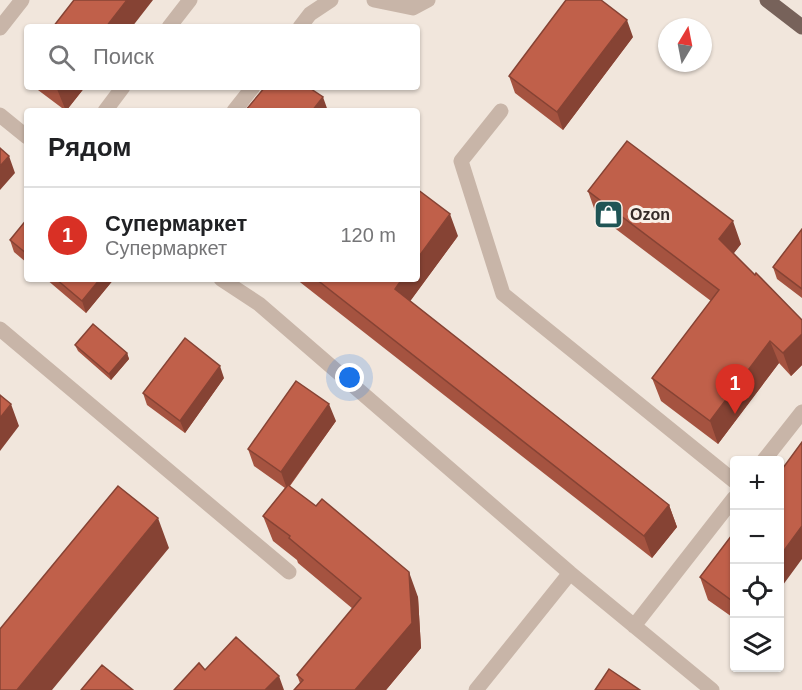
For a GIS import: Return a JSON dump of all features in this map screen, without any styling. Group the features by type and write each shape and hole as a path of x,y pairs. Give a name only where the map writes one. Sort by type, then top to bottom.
{"main road":[{"path":"767,0 802,27"}],"street":[{"path":"0,28 22,0"},
{"path":"171,24 190,0"},
{"path":"302,24 310,14 331,0"},
{"path":"374,0 413,8 428,0"},
{"path":"107,108 121,90"},
{"path":"236,108 251,90"},
{"path":"501,111 460,161 502,294 730,477"},
{"path":"0,115 24,135"},
{"path":"226,282 259,304 570,573 712,690"},
{"path":"1,331 290,572"},
{"path":"767,456 802,412"},
{"path":"634,626 730,504"},
{"path":"476,690 570,573"}],"building":[{"path":"74,0 127,0 108,24 55,24"},
{"path":"566,0 601,0 627,20 557,112 509,76"},
{"path":"262,90 312,90 323,97 314,108 248,108"},
{"path":"627,141 733,221 719,239 802,320 802,334 783,353 770,341 710,421 652,378 719,290 588,191"},
{"path":"0,148 9,156 0,166"},
{"path":"420,191 450,214 420,255"},
{"path":"24,223 24,252 10,240"},
{"path":"802,229 802,289 773,267"},
{"path":"60,282 98,282 82,301"},
{"path":"320,282 400,282 395,289 669,505 644,536"},
{"path":"93,324 127,353 109,374 75,345"},
{"path":"185,338 220,366 180,421 143,393"},
{"path":"296,381 329,404 281,472 248,449"},
{"path":"0,395 11,404 0,418"},
{"path":"802,442 802,526 784,551 784,510 784,467"},
{"path":"288,485 316,506 322,499 409,572 412,623 355,690 294,690 303,680 297,675 361,598 289,538 290,536 263,516"},
{"path":"118,486 158,518 17,690 0,690 0,629"},
{"path":"730,538 730,599 700,577"},
{"path":"236,637 279,676 265,690 174,690 199,663 205,670"},
{"path":"102,665 133,690 81,690"},
{"path":"609,669 640,690 595,690"}],"place":[{"name":"Ozon","path":"609,214"},
{"name":"Супермаркет","path":"735,414"}]}
